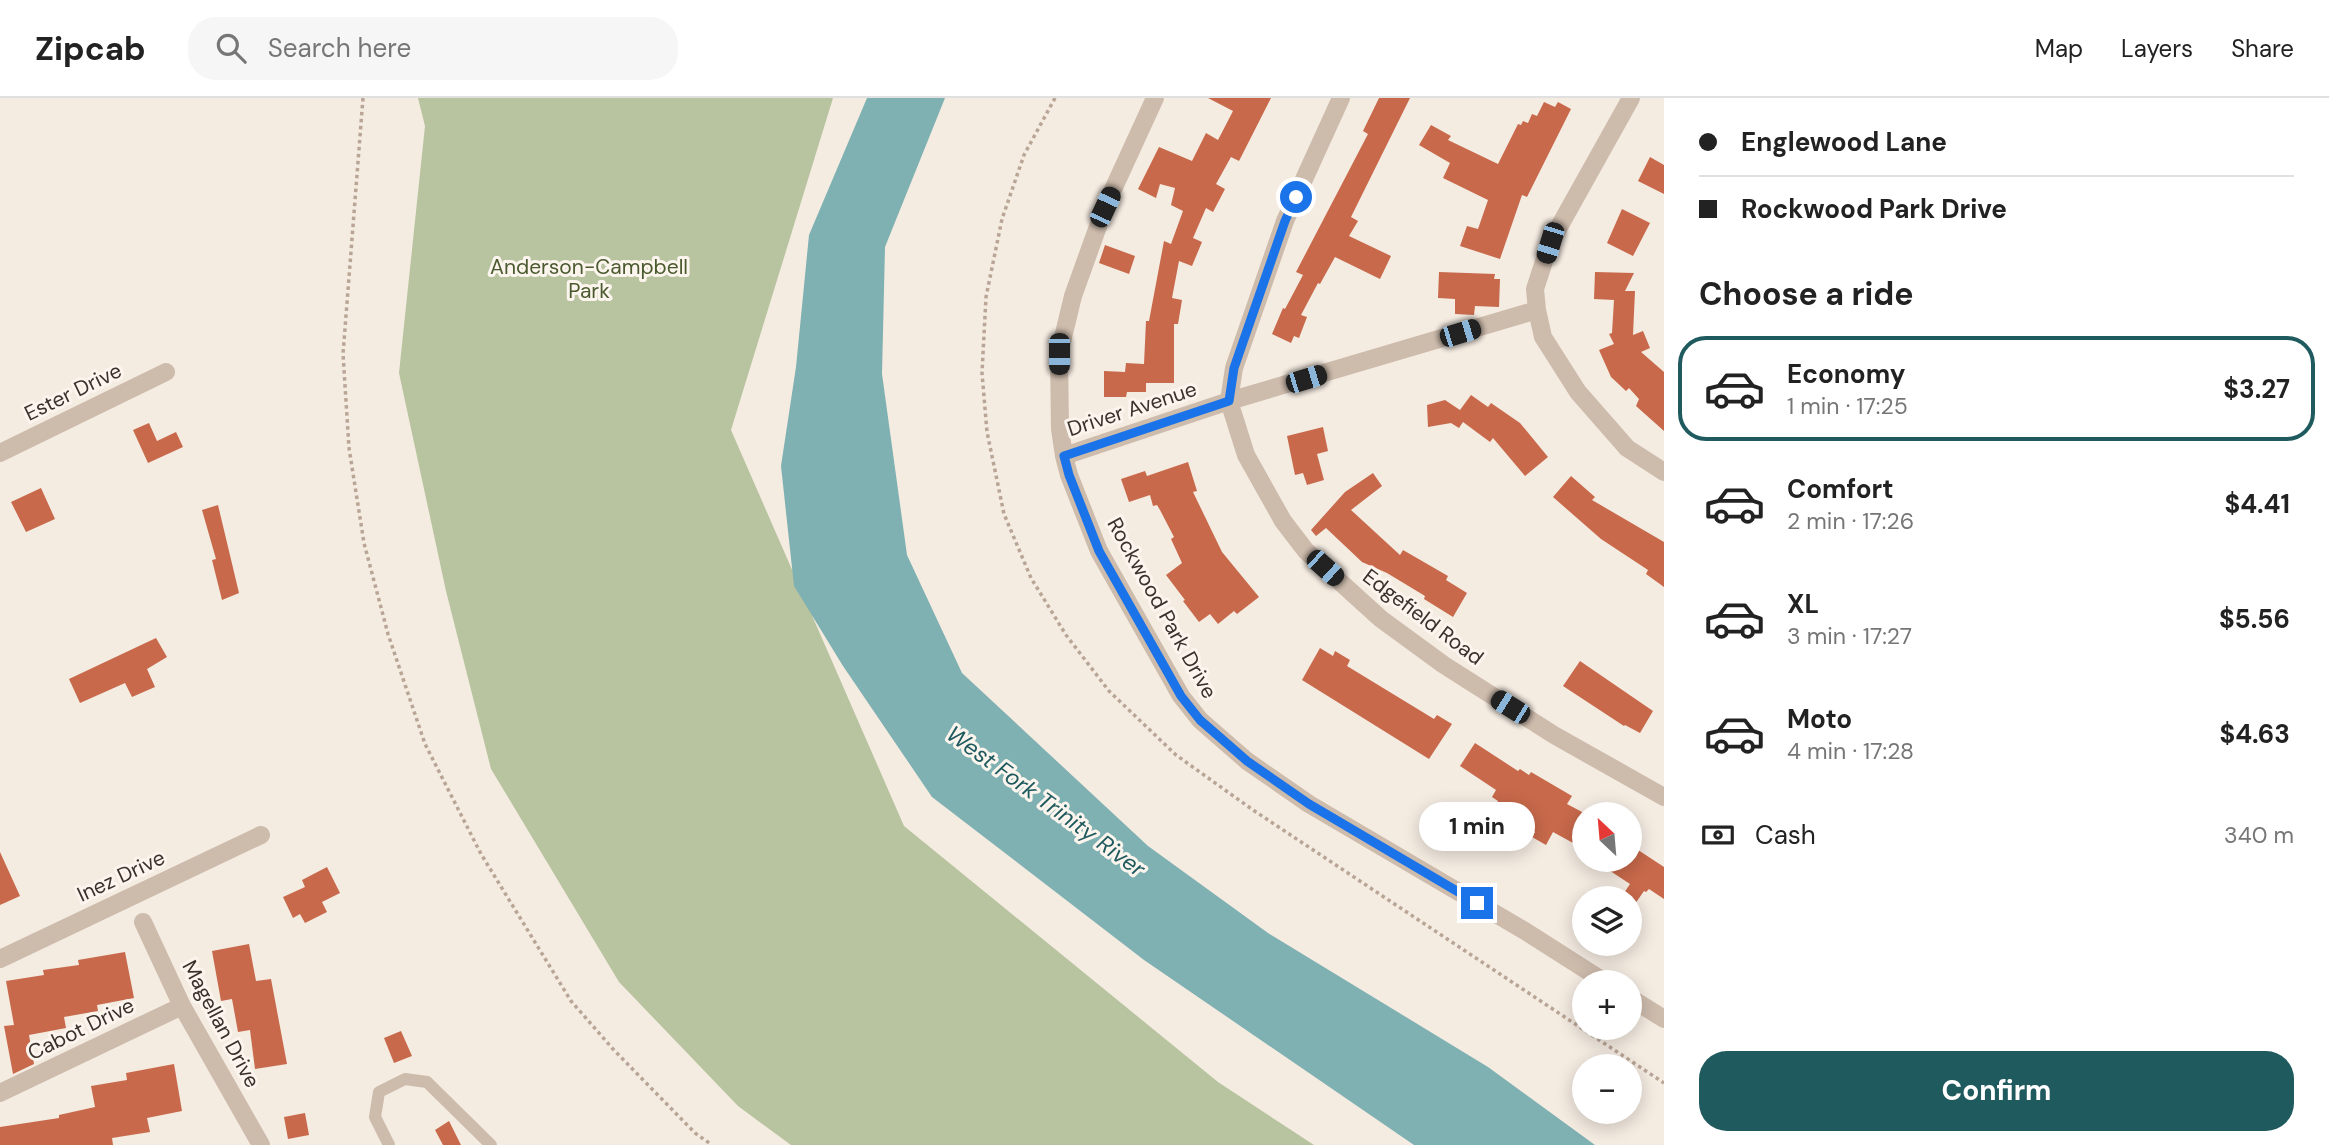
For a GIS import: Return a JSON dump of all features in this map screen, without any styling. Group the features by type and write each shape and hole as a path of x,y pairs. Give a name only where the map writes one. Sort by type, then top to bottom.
{"street":[{"name":"Rockwood Park Drive","path":"1155,98 1105,207 1073,296 1059,354 1060,429 1064,456 1099,551 1181,696 1200,720 1247,761 1309,804 1586,970"},
{"path":"1229,401 1234,368 1285,221 1341,98"},
{"path":"1631,98 1550,243 1535,289 1543,337 1578,392 1627,447 1664,472"},
{"name":"Driver Avenue","path":"1064,456 1229,401 1537,310"},
{"name":"Ester Drive","path":"0,453 166,372"},
{"name":"Edgefield Road","path":"1229,401 1246,455 1283,521 1306,551 1381,619 1444,665 1554,736 1664,797"},
{"name":"Inez Drive","path":"0,959 261,835"},
{"name":"Magellan Drive","path":"143,922 182,1006 261,1145"},
{"path":"1642,1005 1664,1019"},
{"name":"Cabot Drive","path":"0,1093 182,1006"}],"lane":[{"path":"389,1145 375,1117 379,1093 404,1079 427,1082 491,1145"}],"path":[{"path":"363,98 344,367 349,448 364,543 392,646 425,744 481,854 564,991 613,1049 695,1133 712,1145"},
{"path":"1055,98 1024,155 1002,219 986,297 982,373 987,432 1004,514 1031,578 1066,635 1109,691 1176,755 1253,810 1664,1083"}],"green space":[{"name":"Anderson-Campbell Park","path":"418,98 833,98 731,430 904,826 1218,1082 1314,1145 791,1145 738,1106 619,982 491,769 446,591 399,373 425,126"}],"water":[{"name":"West Fork Trinity River","path":"867,98 945,98 885,247 882,374 907,555 962,673 1148,846 1268,933 1488,1067 1595,1145 1414,1145 1144,960 932,797 843,666 794,586 781,466 796,367 809,235"}],"building":[{"path":"1208,98 1271,98 1239,161 1231,157 1216,184 1225,189 1213,212 1206,208 1193,238 1202,242 1192,266 1179,261 1172,298 1182,300 1178,324 1174,324 1174,383 1146,383 1146,392 1127,392 1126,397 1104,397 1104,371 1125,372 1126,363 1144,364 1146,321 1149,321 1164,241 1171,244 1183,211 1171,205 1175,188 1160,184 1156,198 1138,189 1159,147 1192,161 1206,133 1218,140 1233,111"},
{"path":"1379,98 1410,98 1351,217 1358,221 1349,236 1391,256 1380,279 1335,257 1301,315 1307,317 1299,338 1294,336 1291,343 1272,334 1283,308 1285,309 1303,275 1296,272 1368,134 1363,131"},
{"path":"1544,102 1555,107 1558,102 1571,109 1527,197 1522,195 1500,259 1460,246 1467,226 1478,229 1488,200 1443,178 1450,163 1419,145 1431,125 1451,136 1448,140 1498,164 1518,124 1521,125 1523,121 1528,123 1532,114 1537,116"},
{"path":"1650,157 1664,165 1664,194 1638,181"},
{"path":"1622,209 1650,223 1633,256 1607,243"},
{"path":"1105,245 1135,256 1129,274 1099,263"},
{"path":"1439,272 1495,274 1494,279 1500,279 1499,307 1475,306 1474,315 1455,314 1455,299 1438,298"},
{"path":"1595,272 1634,273 1625,291 1635,291 1633,335 1643,331 1650,348 1641,352 1664,372 1664,431 1636,406 1639,399 1629,388 1626,391 1611,377 1599,350 1614,344 1609,334 1612,333 1614,300 1594,299"},
{"path":"1471,395 1488,407 1491,403 1520,423 1548,457 1525,476 1493,438 1490,442 1463,422 1459,428 1451,423 1428,427 1427,405 1445,400 1460,410"},
{"path":"149,423 157,441 176,432 183,447 148,463 133,430"},
{"path":"1323,427 1328,451 1317,454 1324,480 1307,485 1303,473 1295,475 1287,436"},
{"path":"1188,462 1197,491 1193,492 1222,552 1259,597 1218,624 1210,614 1199,622 1183,601 1185,600 1166,575 1182,563 1171,539 1174,537 1157,505 1153,506 1150,495 1129,502 1121,479 1145,471 1147,476"},
{"path":"1373,473 1382,486 1351,510 1400,555 1403,550 1448,576 1446,580 1467,593 1453,617 1387,573 1362,562 1326,528 1316,536 1311,530 1345,492"},
{"path":"1571,476 1595,497 1592,500 1664,542 1664,587 1646,574 1648,570 1601,539 1553,497"},
{"path":"41,488 55,519 26,532 11,502"},
{"path":"218,505 239,593 222,600 212,560 216,559 202,510"},
{"path":"156,638 167,657 147,669 155,687 132,697 125,683 80,703 69,679"},
{"path":"1320,648 1333,656 1335,651 1350,660 1347,666 1434,719 1437,715 1452,724 1429,759 1302,680"},
{"path":"1580,661 1653,711 1640,733 1624,726 1563,686"},
{"path":"1475,743 1518,771 1520,769 1529,775 1531,772 1572,796 1567,804 1572,807 1572,842 1553,832 1546,845 1532,837 1535,832 1495,806 1498,801 1492,797 1496,790 1460,766"},
{"path":"0,852 20,896 0,905"},
{"path":"1642,853 1664,867 1664,899 1649,889 1642,894 1642,886 1629,886 1630,884 1612,872 1642,872"},
{"path":"327,867 340,893 322,902 327,912 305,923 300,914 293,918 283,897 305,887 302,880"},
{"path":"249,944 256,981 271,979 287,1064 255,1069 250,1030 238,1032 232,999 221,1001 212,951"},
{"path":"125,952 134,998 97,1005 98,1011 64,1017 66,1028 29,1035 34,1064 13,1074 4,1026 14,1025 6,981 44,975 43,970 79,965 78,960"},
{"path":"401,1031 412,1056 394,1063 384,1038"},
{"path":"174,1064 182,1111 147,1118 150,1132 112,1138 113,1145 0,1145 0,1127 59,1118 59,1115 95,1107 91,1086 127,1080 126,1073"},
{"path":"305,1113 309,1135 288,1139 284,1117"},
{"path":"449,1121 461,1145 443,1145 435,1130"}],"route":[{"path":"1296,197 1285,221 1234,368 1229,401 1064,456 1099,551 1181,696 1200,720 1247,761 1309,804 1477,903"}]}
